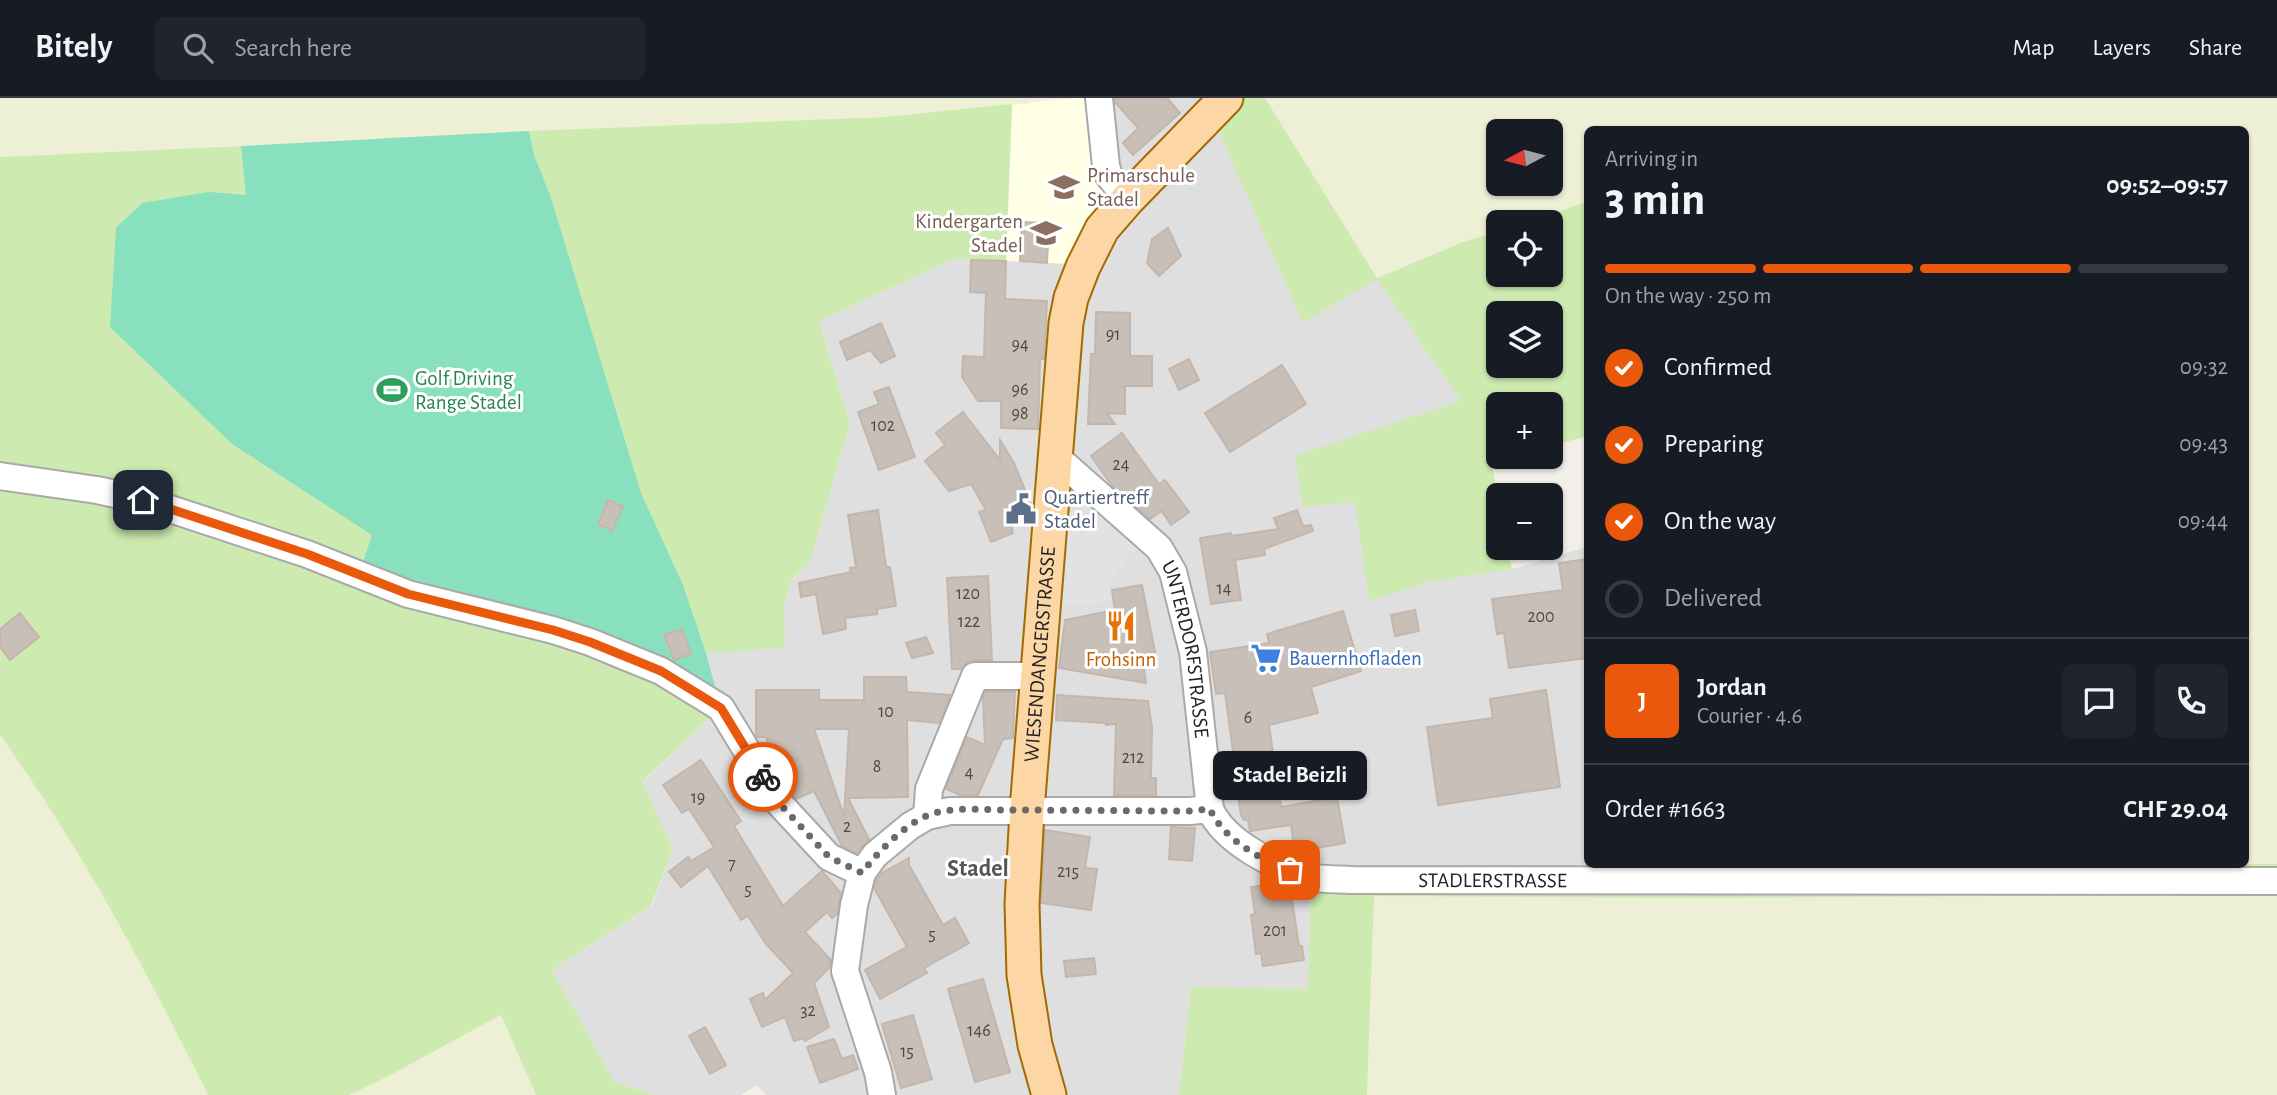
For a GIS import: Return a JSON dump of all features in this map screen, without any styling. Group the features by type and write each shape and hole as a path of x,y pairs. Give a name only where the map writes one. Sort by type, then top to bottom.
{"main road":[{"name":"WIESENDANGERSTRASSE","path":"1049,1095 1035,1045 1024,975 1022,904 1027,810 1066,323 1071,298 1091,247 1102,229 1128,198 1226,98"}],"street":[{"path":"1099,98 1106,166 1109,176 1128,198"},
{"name":"UNTERDORFSTRASSE","path":"1055,456 1159,548 1173,572 1193,652 1210,809"},
{"path":"0,476 97,490 143,500 307,554 408,594 553,630 661,671 721,708 778,802 829,857 862,873"},
{"path":"927,816 929,789 975,677 1038,676"},
{"path":"882,1095 878,1072 845,971 851,918 862,873 875,855 910,826 927,816 950,811 1210,809"},
{"name":"STADLERSTRASSE","path":"1210,809 1219,824 1269,863 1311,877 1353,880 2277,881"}],"shaded area":[{"path":"0,98 1031,98 1031,103 885,117 0,157"},
{"path":"1074,98 1226,98 1303,323 1377,278 1461,401 1355,502 1402,589 1512,569 1543,560 1563,560 1563,554 1584,548 1584,865 1415,865 1308,989 1191,987 1179,1095 766,1095 757,1085 741,1095 654,1095 615,1082 552,970 652,906 673,848 642,783 721,708 706,653 785,647 784,605 792,579 810,562 850,423 819,321 953,259 1006,261 1012,104"},
{"name":"Primarschule Stadel","path":"1099,98 1128,199 1070,264 1006,261 1012,104"},
{"path":"1265,98 2277,98 2277,864 2249,864 2249,126 1584,126 1584,203 1562,210 1486,210 1486,235 1377,278"},
{"path":"1094,500 1142,549 1131,552 1108,587 1111,601 1081,605 1061,604 1061,593 1053,595 1059,520"},
{"path":"0,735 37,786 104,895 161,1000 208,1095 0,1095"},
{"path":"2168,881 2277,881 2277,1095 1367,1095 1374,896 1690,898 2168,895"},
{"path":"501,1015 536,1095 349,1095 385,1078"}],"green space":[{"path":"1226,98 1265,98 1377,278 1486,235 1486,287 1563,287 1562,210 1584,203 1584,437 1563,443 1563,392 1486,392 1486,469 1493,469 1495,483 1486,483 1486,560 1510,560 1512,569 1429,582 1369,601 1355,502 1303,507 1295,456 1461,401 1377,279 1303,323 1211,114"},
{"path":"1012,104 1006,261 953,259 819,321 850,423 810,562 792,579 784,605 785,648 706,653 686,596 675,600 721,708 642,782 673,848 651,906 552,970 615,1082 654,1095 536,1095 501,1015 349,1095 208,1095 161,1002 86,866 0,735 0,157 241,146 247,195 385,138 885,117"},
{"name":"Golf Driving Range Stadel","path":"529,131 534,155 551,198 641,493 683,585 721,708 661,671 359,574 372,535 232,444 110,327 116,228 142,203 209,192 246,195 241,146"},
{"path":"2249,864 2277,864 2277,881 2168,881 2168,895 1690,898 1374,896 1367,1095 1179,1095 1191,987 1308,989 1311,877 1400,880 1415,865 1584,865 1584,868 2249,868"}],"building":[{"path":"1115,98 1167,98 1180,113 1133,155 1123,143 1138,128 1115,102"},
{"path":"1022,222 1049,223 1047,263 1020,261"},
{"path":"1168,228 1181,256 1159,276 1147,263 1152,239"},
{"path":"971,260 1006,261 1005,299 1047,301 1044,359 1040,359 1038,429 1001,428 1001,401 978,401 962,377 963,356 984,357 986,293 970,292"},
{"path":"1096,312 1130,313 1130,356 1152,356 1152,386 1125,386 1125,414 1107,413 1115,424 1088,424"},
{"path":"881,323 895,356 881,363 870,350 847,360 840,342"},
{"path":"1189,359 1199,380 1179,390 1169,369"},
{"path":"1282,365 1306,404 1230,452 1205,413"},
{"path":"889,387 915,457 879,470 858,412 879,404 874,392"},
{"path":"963,412 1000,460 1000,440 1014,463 1032,507 1031,517 1011,525 1013,533 991,542 979,512 986,510 971,484 949,491 925,461 945,445 936,433"},
{"path":"1122,433 1159,484 1165,480 1189,512 1171,525 1162,511 1150,519 1113,487 1091,456"},
{"path":"608,500 623,506 612,531 598,524"},
{"path":"878,510 886,567 890,567 896,606 877,609 877,614 845,618 846,629 823,634 816,594 801,597 799,583 851,572 850,568 856,567 848,515"},
{"path":"1297,510 1303,526 1311,525 1313,531 1264,549 1265,555 1235,560 1241,600 1211,604 1200,538 1278,529 1274,518"},
{"path":"1584,559 1584,658 1509,668 1504,633 1497,634 1492,599 1563,590 1559,563"},
{"path":"988,576 992,660 974,660 961,669 952,669 947,578"},
{"path":"1142,585 1155,652 1142,655 1146,683 1059,668 1065,620 1115,610 1112,590"},
{"path":"1415,610 1419,631 1395,636 1391,615"},
{"path":"1343,611 1361,671 1311,687 1318,713 1269,725 1281,807 1337,797 1345,843 1295,852 1291,825 1250,831 1248,820 1244,820 1241,815 1230,766 1235,765 1225,693 1216,694 1210,652 1269,643 1267,634"},
{"path":"20,613 39,637 10,660 0,647 0,629"},
{"path":"682,629 691,654 674,660 664,635"},
{"path":"926,637 933,653 912,658 906,643"},
{"path":"864,677 906,677 907,692 950,695 939,723 907,720 908,797 848,798 869,839 856,853 842,846 814,791 796,799 781,777 766,737 756,735 756,690 819,690 819,700 864,700","holes":["814,729 849,729 844,816"]},
{"path":"1546,690 1560,787 1438,805 1427,727 1493,718 1490,699"},
{"path":"986,692 1015,692 1013,738 1003,739 978,795 960,795 946,789 967,737 985,745 983,698"},
{"path":"1057,695 1148,701 1152,727 1151,778 1156,778 1156,795 1114,795 1116,724 1056,720"},
{"path":"701,760 741,821 734,826 783,906 822,871 841,893 837,914 832,918 827,912 805,932 831,960 829,968 814,983 829,1027 805,1041 803,1038 794,1041 785,1017 762,1027 750,999 763,993 765,1000 793,973 766,944 748,916 741,920 708,866 681,887 669,872 688,857 691,861 714,847 689,809 682,813 663,785"},
{"path":"1171,827 1195,828 1192,861 1169,859"},
{"path":"1045,830 1090,837 1085,868 1097,869 1091,910 1041,903"},
{"path":"909,858 909,865 943,925 955,918 969,943 924,968 927,973 880,999 865,970 907,947 874,888 882,873"},
{"path":"1279,883 1290,887 1299,946 1302,946 1304,960 1263,966 1261,953 1256,954 1251,887"},
{"path":"1094,958 1096,974 1066,977 1064,961"},
{"path":"983,979 1010,1072 975,1082 948,989"},
{"path":"913,1015 932,1079 901,1088 882,1024"},
{"path":"705,1027 726,1065 710,1074 689,1036"},
{"path":"834,1039 842,1059 853,1055 858,1069 820,1083 807,1047"}],"way so far":[{"path":"763,777 778,802 829,857 862,873 875,855 910,826 927,816 950,811 1037,809 1210,809 1219,824 1235,838 1269,863 1290,870"}],"place":[{"name":"Primarschule Stadel","path":"1064,187"},
{"name":"Kindergarten Stadel","path":"1046,233"},
{"name":"Golf Driving Range Stadel","path":"392,390"},
{"name":"Quartiertreff Stadel","path":"1021,509"},
{"name":"Frohsinn","path":"1121,626"},
{"name":"Bauernhofladen","path":"1266,658"},
{"name":"Stadel Beizli","path":"1290,870"}],"district":[{"name":"Stadel","path":"978,868"}],"route":[{"path":"143,500 307,554 408,594 553,630 632,658 661,671 721,708 763,777"}]}
